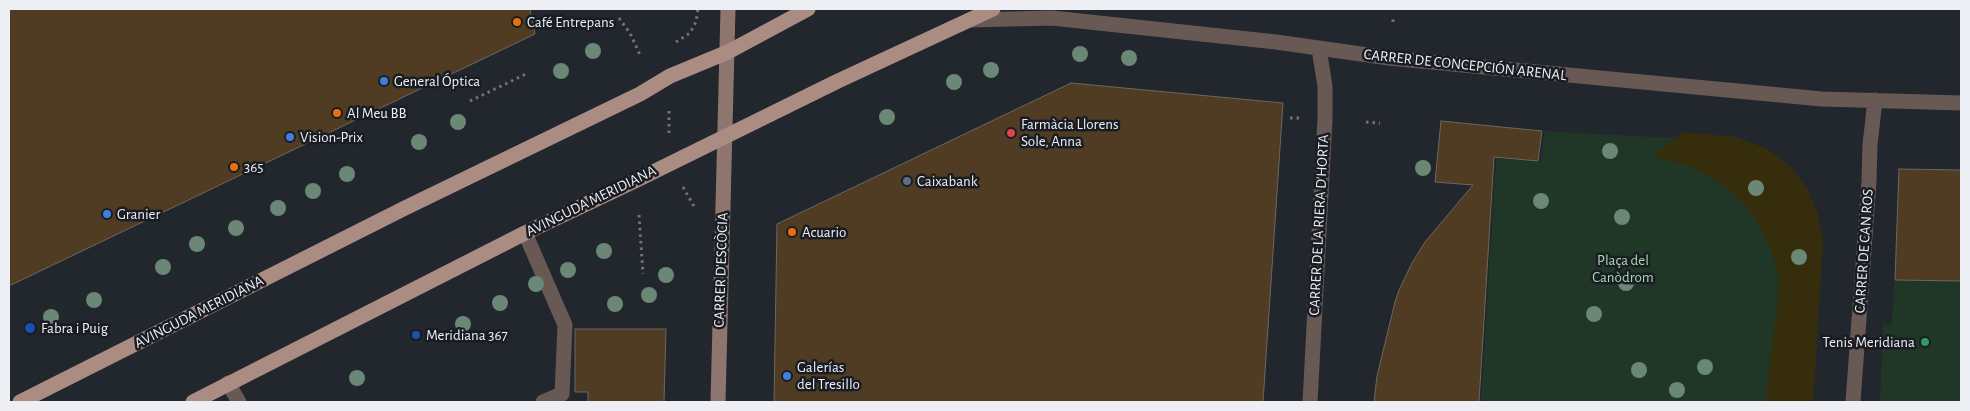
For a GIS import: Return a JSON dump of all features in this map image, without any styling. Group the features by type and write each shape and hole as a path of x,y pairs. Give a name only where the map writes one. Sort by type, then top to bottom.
{"main road":[{"name":"CARRER D'ESCÒCIA","path":"718,402 728,9"},
{"name":"AVINGUDA MERIDIANA","path":"20,402 396,213 640,94 670,76 728,52 808,9"},
{"name":"AVINGUDA MERIDIANA","path":"193,402 525,233 724,138 804,97 993,9"}],"street":[{"name":"CARRER DE CONCEPCIÓN ARENAL","path":"969,20 1052,18 1276,42 1399,59 1822,100 1961,103"},
{"name":"CARRER DE LA RIERA D'HORTA","path":"1310,402 1325,119 1325,86 1318,49"},
{"name":"CARRER DE CAN ROS","path":"1853,402 1870,145 1875,100"},
{"path":"525,233 565,326 562,394 543,402"},
{"path":"228,383 239,402"}],"path":[{"path":"670,47 690,33 696,22 698,9"},
{"path":"1393,17 1393,22"},
{"path":"618,18 630,32 640,55"},
{"path":"470,101 526,74"},
{"path":"1366,122 1380,123"},
{"path":"639,215 643,274"}],"green space":[{"name":"Plaça del Canòdrom","path":"1544,131 1674,138 1684,132 1736,137 1769,150 1792,168 1808,190 1818,214 1823,242 1813,402 1481,402 1496,158 1541,162"},
{"name":"Tenis Meridiana","path":"1895,280 1961,281 1961,402 1880,402 1883,324 1891,325"}],"sand":[{"path":"1684,132 1736,137 1769,150 1792,168 1808,190 1818,214 1823,242 1813,402 1766,402 1769,365 1777,313 1779,275 1771,250 1756,220 1742,202 1721,184 1690,166 1652,156"}],"building":[{"path":"9,9 530,9 535,34 9,286"},
{"path":"1071,83 1283,103 1263,402 774,402 777,224"},
{"path":"1441,121 1542,131 1538,161 1494,157 1479,402 1374,402 1377,376 1399,290 1425,242 1473,185 1435,182"},
{"path":"1899,169 1961,170 1961,281 1895,280"},
{"path":"575,329 666,329 664,402 588,402 588,392 575,392"}],"place":[{"name":"Café Entrepans","path":"517,22"},
{"name":"General Óptica","path":"384,81"},
{"name":"Al Meu BB","path":"337,113"},
{"name":"Farmàcia Llorens Sole, Anna","path":"1011,133"},
{"name":"Vision-Prix","path":"290,137"},
{"name":"365","path":"234,167"},
{"name":"Caixabank","path":"907,181"},
{"name":"Granier","path":"107,214"},
{"name":"Acuario","path":"792,232"},
{"name":"Fabra i Puig","path":"30,328"},
{"name":"Meridiana 367","path":"416,335"},
{"name":"Tenis Meridiana","path":"1925,342"},
{"name":"Galerías del Tresillo","path":"787,376"}]}
